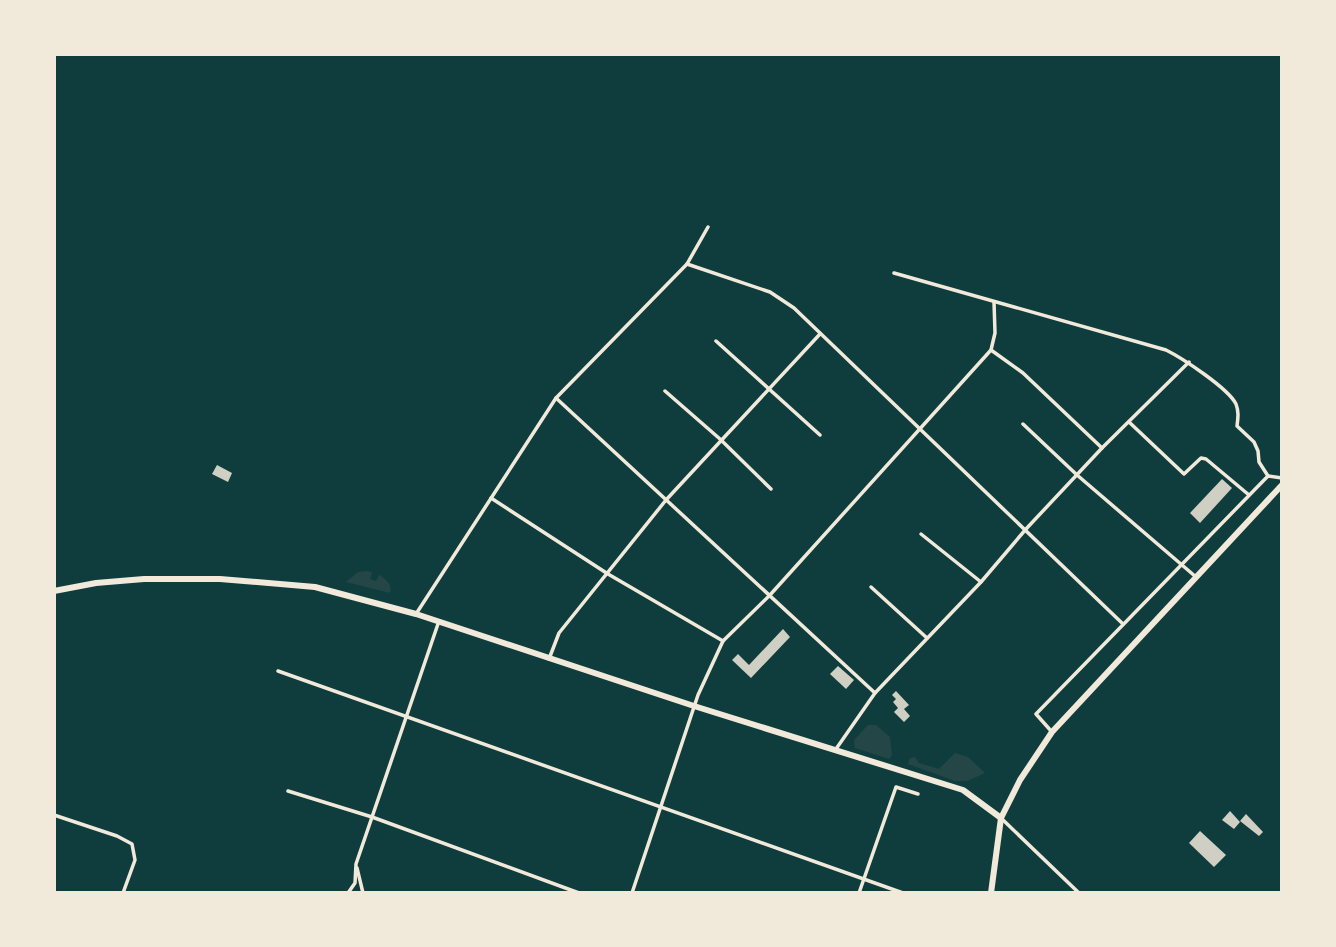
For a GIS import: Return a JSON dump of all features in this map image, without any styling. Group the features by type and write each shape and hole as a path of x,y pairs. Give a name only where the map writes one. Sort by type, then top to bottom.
{"main road":[{"path":"991,893 1001,818 1020,780 1052,732 1282,485"},
{"path":"54,592 96,583 144,579 220,579 297,584 439,621 694,706 963,790 1001,818"}],"street":[{"path":"416,614 556,398 687,264 708,227"},
{"path":"687,264 770,292 794,308 1123,624"},
{"path":"894,273 1166,350 1189,362 1235,401 1237,426 1255,442 1259,462 1268,476 1282,478"},
{"path":"632,893 694,706 723,641 771,596 991,350 995,333 994,302"},
{"path":"549,659 559,633 666,500 820,334"},
{"path":"716,341 820,435"},
{"path":"991,350 1023,373 1102,448"},
{"path":"836,749 875,693 981,582 1026,529 1102,448 1189,362"},
{"path":"665,391 771,489"},
{"path":"556,398 875,693"},
{"path":"1129,422 1184,474 1201,458 1206,459 1249,495"},
{"path":"1023,424 1077,475 1196,577"},
{"path":"1052,732 1036,714 1268,476"},
{"path":"491,498 608,574 723,641"},
{"path":"921,534 981,582"},
{"path":"871,587 927,638"},
{"path":"348,893 355,883 356,864 439,621"},
{"path":"278,671 903,893"},
{"path":"859,893 896,787 918,794"},
{"path":"288,791 372,817 579,893"},
{"path":"54,815 117,836 132,844 135,860 123,893"},
{"path":"1001,818 1079,893"},
{"path":"356,864 363,893"}],"shaded area":[{"path":"358,572 372,572 370,579 376,581 379,575 386,580 391,587 390,593 346,582"},
{"path":"868,725 876,725 890,737 892,755 889,759 855,748 854,740"},
{"path":"955,753 968,757 985,773 967,781 955,781 908,764 910,758 915,757 919,763 939,769"}],"building":[{"path":"217,465 232,473 228,482 212,474"},
{"path":"1222,479 1232,488 1200,523 1190,513"},
{"path":"783,629 790,637 751,678 732,660 738,654 749,665"},
{"path":"838,666 854,680 846,689 830,674"},
{"path":"896,691 909,705 904,709 910,716 904,722 894,712 898,708 892,695"},
{"path":"1230,811 1240,822 1234,829 1222,820"},
{"path":"1246,814 1263,832 1259,836 1240,821"},
{"path":"1200,831 1226,855 1214,867 1189,843"}]}
